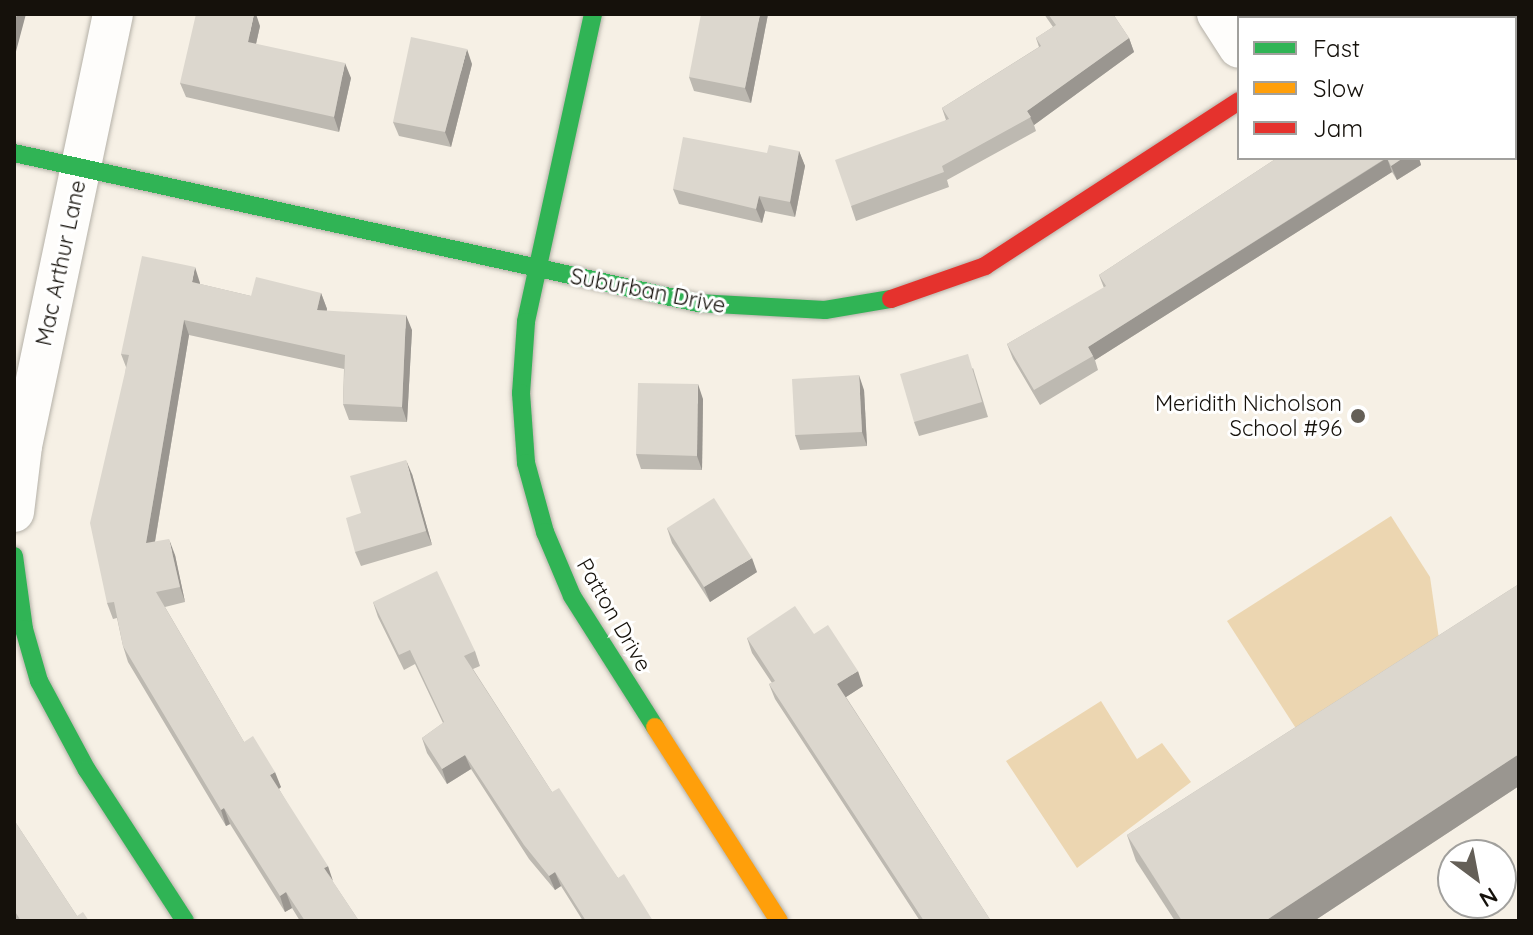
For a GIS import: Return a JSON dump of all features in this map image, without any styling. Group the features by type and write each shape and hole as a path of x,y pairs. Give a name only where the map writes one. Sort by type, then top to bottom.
{"street":[{"name":"Mac Arthur Lane","path":"14,512 22,446 113,14"},
{"name":"Patton Drive","path":"593,14 540,269 526,322 521,393 526,463 549,543 591,629 779,921"},
{"path":"1217,14 1237,45"},
{"name":"Suburban Drive","path":"14,153 730,308 825,310 881,303 985,266 1237,102"},
{"path":"14,535 24,629 39,681 87,770 185,921"}],"shaded area":[{"path":"1391,516 1430,577 1439,639 1297,730 1227,621"},
{"path":"1101,701 1137,759 1162,743 1191,782 1077,868 1006,761"}],"building":[{"path":"196,14 254,14 248,42 345,63 334,117 180,83"},
{"path":"701,14 760,14 745,88 689,77"},
{"path":"1048,14 1113,14 1129,38 1027,111 1031,117 942,166 944,172 851,206 835,160 949,119 942,108 1041,46 1036,38 1056,25"},
{"path":"1519,14 1517,76 1517,16 1503,16"},
{"path":"411,37 467,49 445,132 393,122"},
{"path":"683,137 767,153 769,145 799,151 790,202 759,196 756,209 673,189"},
{"path":"1274,160 1383,160 1088,347 1093,356 1034,390 1007,344 1106,286 1099,275"},
{"path":"142,256 195,267 192,282 251,296 256,277 321,293 317,310 406,315 402,407 343,404 345,355 184,320 146,543 169,539 180,587 156,592 244,742 253,736 275,772 270,775 359,921 305,921 286,892 280,896 224,808 221,810 123,646 114,602 107,603 90,523 129,355 121,354"},
{"path":"968,354 982,402 914,422 900,374"},
{"path":"859,375 862,432 795,435 792,379"},
{"path":"638,383 698,384 697,456 636,454"},
{"path":"406,460 426,531 355,552 346,518 361,513 350,476"},
{"path":"714,498 752,558 704,587 667,528"},
{"path":"437,571 475,651 464,656 552,792 559,788 618,878 624,874 653,921 586,921 555,872 549,876 524,845 465,755 442,769 422,738 444,722 410,650 399,655 373,602"},
{"path":"1519,584 1519,754 1265,921 1182,921 1127,835"},
{"path":"795,606 814,634 828,625 858,671 837,684 991,921 924,921 769,684 775,681 747,638"},
{"path":"14,820 77,916 83,912 89,921 21,921 14,910"}],"traffic: fast":[{"path":"593,14 526,322 521,393 526,463 545,532 572,596 655,727"},
{"path":"14,153 698,303 825,310 891,299"},
{"path":"14,556 24,629 39,681 87,770 185,921"}],"traffic: slow":[{"path":"655,727 779,921"}],"traffic: jam":[{"path":"891,299 985,266 1237,102"}],"place":[{"name":"Meridith Nicholson School #96","path":"1358,416"}]}
